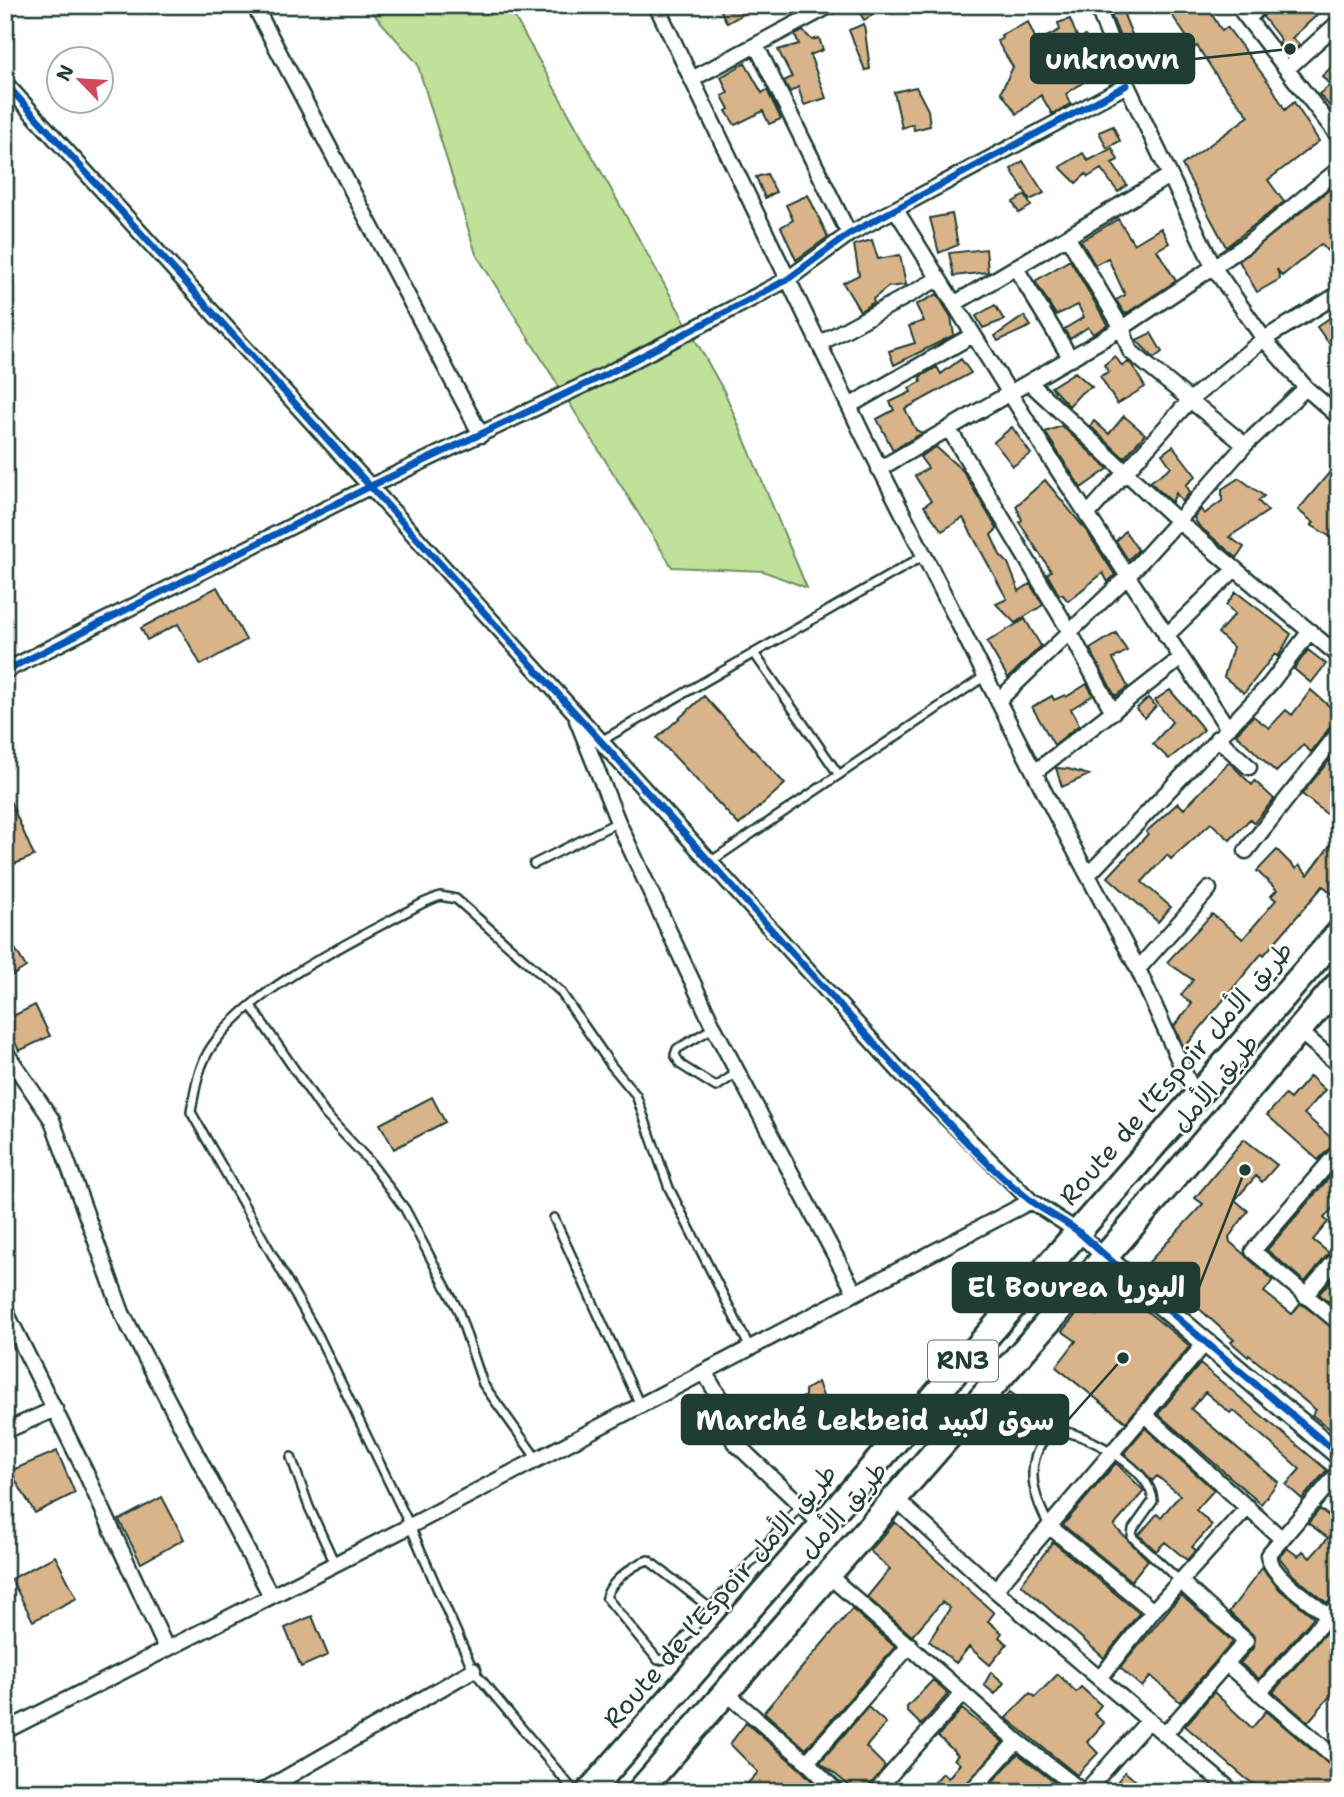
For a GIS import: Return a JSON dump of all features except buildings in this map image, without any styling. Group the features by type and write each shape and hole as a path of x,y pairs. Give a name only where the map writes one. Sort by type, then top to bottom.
{"highway":[{"name":"Route de l’Espoir طريق الأمل","path":"589,1792 1339,933"},
{"name":"طريق الأمل","path":"639,1792 1339,983"}],"street":[{"path":"254,5 481,435"},
{"path":"692,79 831,5"},
{"path":"1097,5 1127,85 1214,268 1264,339 1306,388 1339,417"},
{"path":"1237,5 1339,136"},
{"path":"1248,19 1261,5"},
{"path":"661,7 692,79 879,469 1138,968 1195,1096"},
{"path":"1287,69 1339,22"},
{"path":"756,45 849,234"},
{"path":"5,83 902,1074 1031,1201 1077,1231 1103,1256 1339,1455"},
{"path":"5,671 370,486 605,375 788,279 849,234 1127,85"},
{"path":"879,469 1122,328 1214,268 1339,169"},
{"path":"954,304 1169,176"},
{"path":"896,210 1010,395 1181,658 1222,732 1249,767"},
{"path":"1068,238 1122,328 1134,355 1245,445"},
{"path":"1016,268 1070,359"},
{"path":"819,344 939,279"},
{"path":"1087,515 1190,400 1264,339 1339,294"},
{"path":"849,406 974,335"},
{"path":"1030,383 1178,520 1339,656"},
{"path":"999,699 1127,577 1245,445 1306,388"},
{"path":"949,429 1070,632 1113,712"},
{"path":"1166,636 1234,569"},
{"path":"1089,874 1270,684 1310,631"},
{"path":"1035,772 1181,658"},
{"path":"574,712 618,822 714,1028 855,1293"},
{"path":"1246,851 1339,732"},
{"path":"1138,968 1209,889"},
{"path":"1299,1031 1339,1065"},
{"path":"5,1051 52,1120 122,1312 271,1596"},
{"path":"1339,1151 1253,1251 1339,1323"},
{"path":"5,1731 538,1460 1031,1201"},
{"path":"1305,1296 1339,1255"},
{"path":"5,1310 55,1409 166,1648"},
{"path":"995,1590 1207,1341"},
{"path":"704,1373 724,1405 734,1442 821,1524"},
{"path":"5,1431 55,1409"},
{"path":"1145,1415 1281,1538"},
{"path":"1259,1693 1336,1615 1285,1581 1269,1563 1270,1550 1339,1472"},
{"path":"894,1497 995,1590 1233,1792"},
{"path":"1100,1678 1153,1611 1248,1507"},
{"path":"1050,1527 1153,1611"},
{"path":"827,1574 1017,1741 1084,1792 1149,1720"},
{"path":"1165,1734 1246,1641 1180,1581"},
{"path":"807,1762 910,1645"},
{"path":"1225,1663 1339,1761"},
{"path":"265,1791 473,1670"},
{"path":"724,1692 807,1762 836,1792"},
{"path":"875,1792 963,1693"},
{"path":"970,1792 1017,1741"}],"lane":[{"path":"601,741 925,555"},
{"path":"754,653 839,775"},
{"path":"710,862 987,676"},
{"path":"534,864 618,822"},
{"path":"575,1792 473,1670 410,1526 319,1337 191,1112 197,1076 212,1046 251,1006 312,964 423,903 440,896 456,899 560,991 611,1065 636,1095 669,1188 750,1348"},
{"path":"251,1006 325,1114 370,1162 405,1209 458,1310 484,1384 538,1460"},
{"path":"714,1028 677,1049 675,1055 681,1065 716,1087 738,1072"},
{"path":"554,1218 640,1406"},
{"path":"1050,1527 1037,1504 1032,1477 1037,1451 1048,1433 1059,1430 1113,1451 1151,1487 1153,1501 1133,1529 1132,1537 1180,1581"},
{"path":"291,1457 309,1507 335,1564"},
{"path":"710,1608 648,1560 638,1563 608,1588 606,1597 658,1660 666,1659 801,1504"}],"green space":[{"path":"366,5 508,5 725,393 807,588 763,571 672,567 476,254 417,63"}],"cycle path":[{"path":"5,83 964,1140 1014,1187 1080,1233 1339,1455"},
{"path":"5,671 371,486 605,375 749,300 788,279 849,234 1127,85"}],"place":[{"name":"unknown","path":"1290,49"},
{"name":"El Bourea البوريا","path":"1245,1170"},
{"name":"Marché Lekbeid سوق لكبيد","path":"1123,1358"}]}
